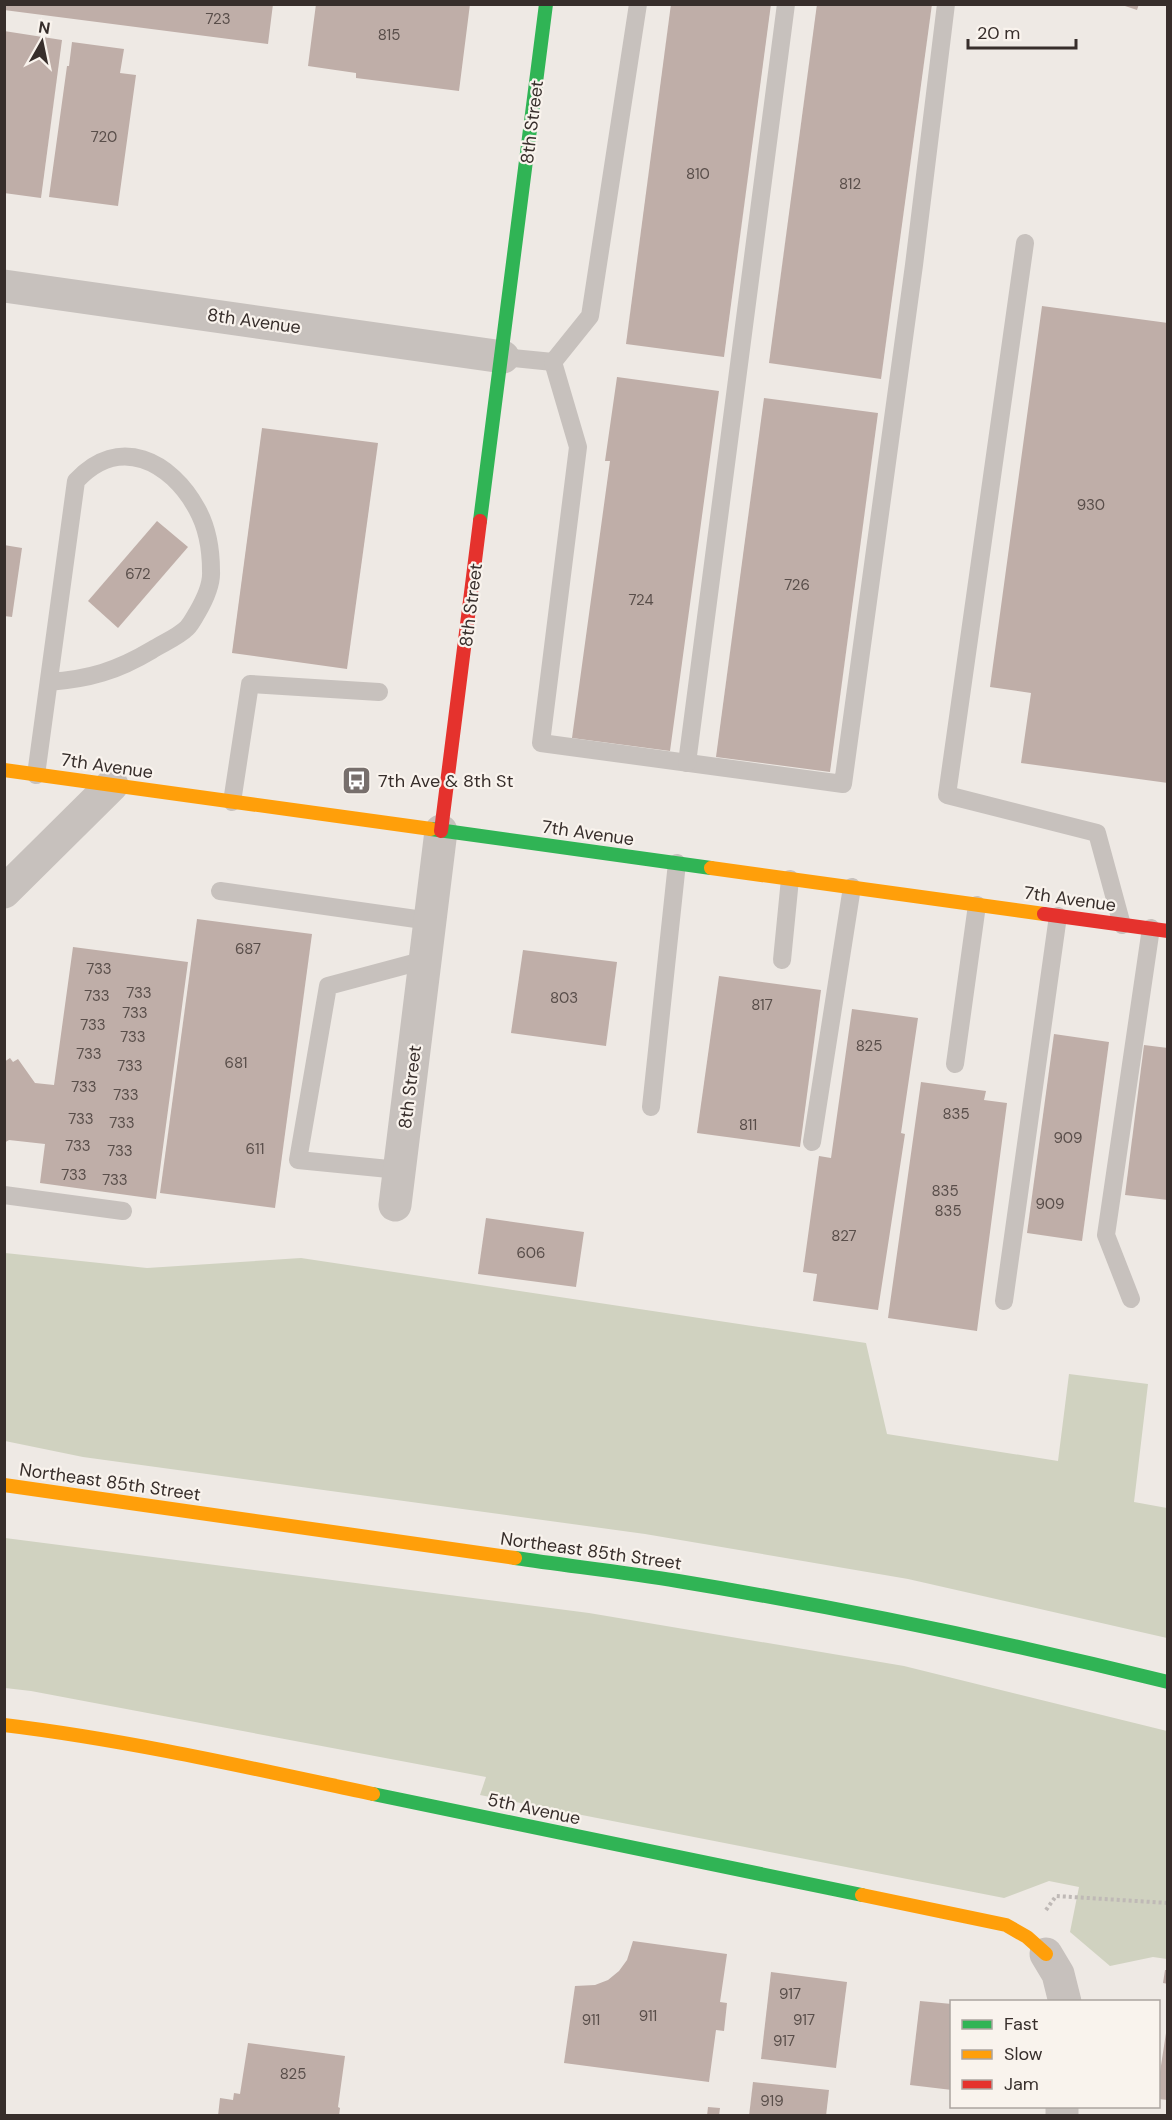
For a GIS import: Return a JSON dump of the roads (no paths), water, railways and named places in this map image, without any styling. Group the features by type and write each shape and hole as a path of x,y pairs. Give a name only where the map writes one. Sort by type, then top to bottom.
{"street":[{"name":"8th Street","path":"395,1205 546,4"},
{"name":"8th Avenue","path":"4,286 503,357"},
{"name":"7th Avenue","path":"4,770 1159,930"},
{"path":"4,892 112,785"},
{"name":"Northeast 85th Street","path":"5,1485 677,1581 860,1614 1041,1651 1167,1682"},
{"name":"5th Avenue","path":"4,1725 45,1730 234,1765 1006,1925 1027,1936 1046,1954"},
{"path":"1046,1954 1058,1974 1065,2000"}],"lane":[{"path":"553,362 590,316 638,4"},
{"path":"687,763 786,4"},
{"path":"553,362 578,447 541,743 843,784 914,265 946,4"},
{"path":"1025,243 947,795 1097,833 1122,925"},
{"path":"503,357 553,362"},
{"path":"36,775 76,481 87,469 104,460 123,456 146,459 167,471 183,488 197,510 207,537 212,573 205,600 187,628 115,670 79,680 49,682"},
{"path":"232,802 250,684 379,692"},
{"path":"651,1107 677,863"},
{"path":"782,960 790,879"},
{"path":"812,1142 852,887"},
{"path":"220,891 430,921"},
{"path":"955,1064 977,905"},
{"path":"1004,1301 1058,916"},
{"path":"1131,1299 1106,1235 1159,930"},
{"path":"399,1170 298,1160 328,986 425,960"},
{"path":"4,1195 123,1211"}],"place":[{"name":"7th Ave & 8th St","path":"357,781"}]}
